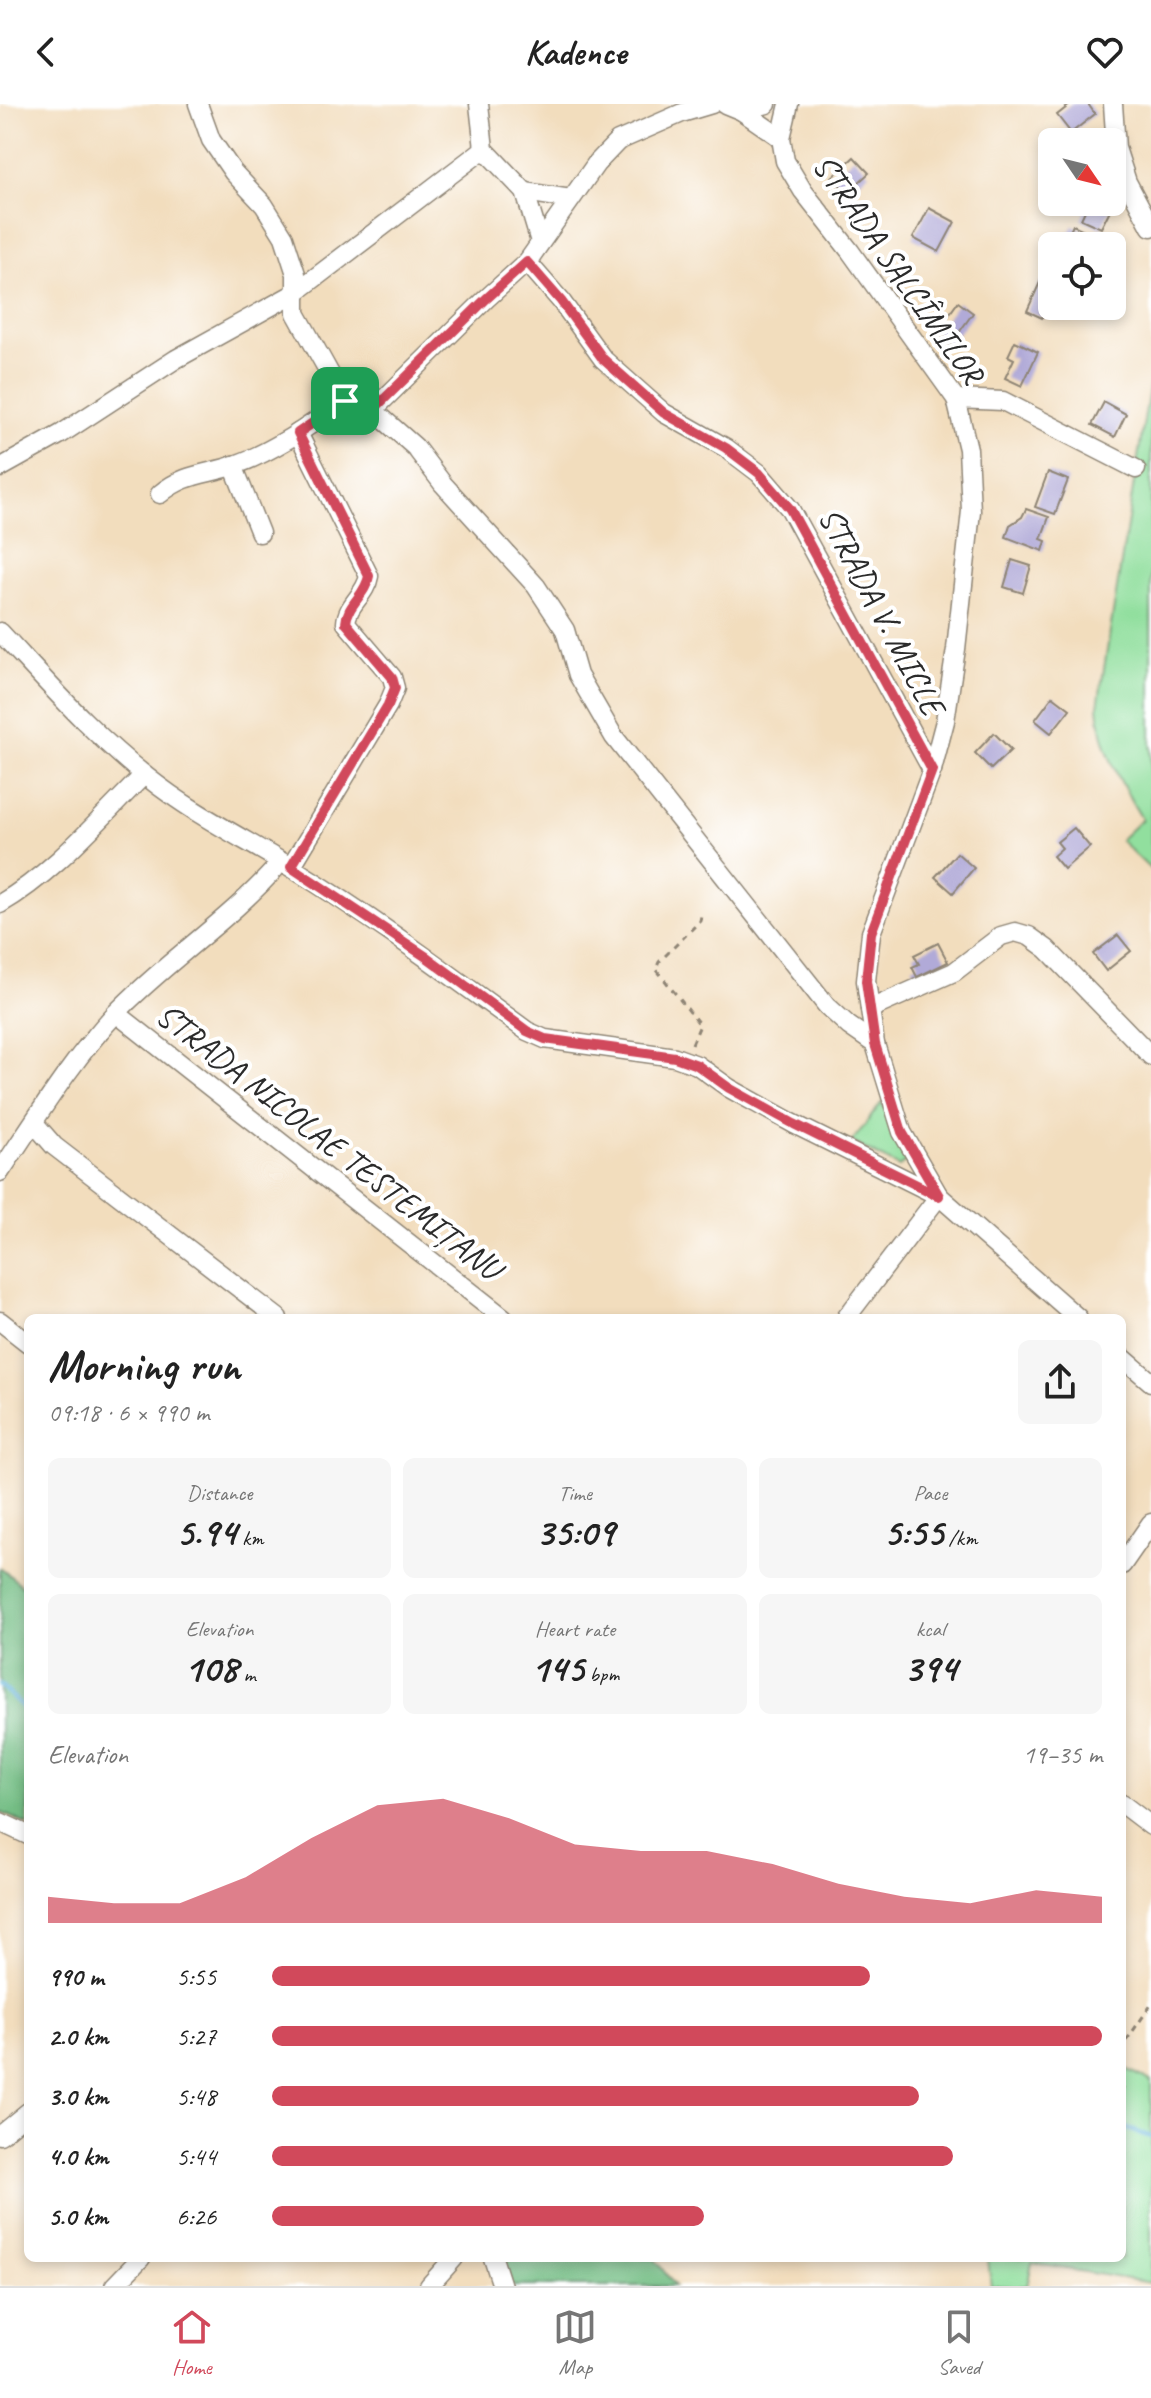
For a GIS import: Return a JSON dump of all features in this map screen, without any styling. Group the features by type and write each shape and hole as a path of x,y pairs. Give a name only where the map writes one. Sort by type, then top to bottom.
{"street":[{"path":"198,104 211,140 233,172 264,205 284,237 296,274 296,313 345,401 373,410 415,447 443,484 536,586 565,630 578,675 587,692 636,767 827,1006 875,1044"},
{"path":"479,104 484,149 525,192 540,242"},
{"path":"373,410 527,262 596,164 618,141 682,113 712,104"},
{"path":"734,107 767,104"},
{"path":"734,107 781,138 789,104"},
{"path":"1113,104 1116,148 1127,182 1151,227"},
{"name":"STRADA SALCÎMILOR","path":"781,138 785,161 803,191 956,399 968,449 971,511 945,721 932,770 871,933 866,981 875,1044 902,1132 939,1196"},
{"path":"0,468 61,434 176,359 295,293 484,149"},
{"path":"525,192 571,199"},
{"name":"STRADA V. MICLE","path":"527,262 561,301 603,359 664,413 726,448 759,473 790,509 932,770"},
{"path":"956,399 1003,401 1136,469"},
{"path":"160,494 176,481 233,465 298,433 345,401"},
{"path":"0,1172 116,1013 286,864 388,705 395,688 392,677 346,623 346,613 367,586 369,576 298,433"},
{"path":"233,465 260,533"},
{"path":"0,632 73,710 144,775 180,802 286,864 428,958 527,1031 545,1039 684,1060 697,1065 729,1088 794,1124 939,1196 1073,1314"},
{"path":"0,904 45,871 144,775"},
{"path":"870,1009 954,972 1001,936 1015,932 1029,936 1047,949 1151,1056"},
{"name":"STRADA NICOLAE TESTEMIȚANU","path":"116,1013 499,1314"},
{"path":"34,1123 54,1146 273,1314"},
{"path":"849,1314 939,1196"},
{"path":"0,1321 24,1340"},
{"path":"1126,1360 1151,1382"},
{"path":"1126,1559 1151,1523"},
{"path":"1126,1807 1151,1826"},
{"path":"0,1822 24,1833"},
{"path":"0,2135 24,2115"},
{"path":"114,2286 137,2262"},
{"path":"429,2286 450,2262"},
{"path":"494,2262 502,2286"}],"path":[{"path":"684,1060 700,1025 656,969 659,962 700,921 702,911"},
{"path":"1126,2041 1151,2005"}],"green space":[{"path":"1151,377 1151,870 1120,840 1142,819 1107,751 1098,706"},
{"path":"882,1102 907,1160 899,1167 852,1142"},
{"path":"0,1568 24,1587 24,1823 0,1812"},
{"path":"1126,2069 1151,2081 1151,2283 1032,2263 1027,2286 991,2286 988,2262 1126,2262"},
{"path":"503,2262 657,2262 675,2286 509,2286"}],"building":[{"path":"1071,104 1088,104 1095,114 1077,128 1067,128 1057,115"},
{"path":"854,157 869,173 847,193 832,177"},
{"path":"929,208 955,222 939,252 913,238"},
{"path":"1082,216 1107,216 1101,228 1081,219"},
{"path":"1073,225 1088,232 1070,232"},
{"path":"1038,287 1038,316 1027,311"},
{"path":"958,302 973,313 950,345 935,334"},
{"path":"1015,341 1038,352 1022,386 1005,378 1014,359 1008,356"},
{"path":"1104,402 1126,414 1115,437 1092,425"},
{"path":"1048,472 1068,480 1055,514 1035,507"},
{"path":"1026,509 1049,517 1041,539 1046,541 1043,551 1006,537 1010,525 1022,517"},
{"path":"1012,560 1031,566 1023,593 1004,587"},
{"path":"1053,696 1070,709 1051,733 1035,720"},
{"path":"994,733 1011,750 991,769 975,753"},
{"path":"1074,828 1090,847 1064,869 1053,856 1062,848 1057,842"},
{"path":"957,853 974,868 953,893 935,877"},
{"path":"1118,935 1131,951 1106,971 1093,954"},
{"path":"938,943 948,962 917,977 912,967 919,964 914,955"}],"waterway":[{"path":"0,1685 24,1708"},
{"path":"1126,2128 1151,2137"}],"route":[{"path":"527,262 561,301 603,359 664,413 726,448 759,473 790,509 932,770 871,933 866,981 875,1044 902,1132 939,1196 794,1124 729,1088 697,1065 675,1057 545,1039 527,1031 428,958 291,867 388,705 395,688 392,677 346,623 346,613 367,586 369,576 298,433 345,401 373,410 527,262"}]}
